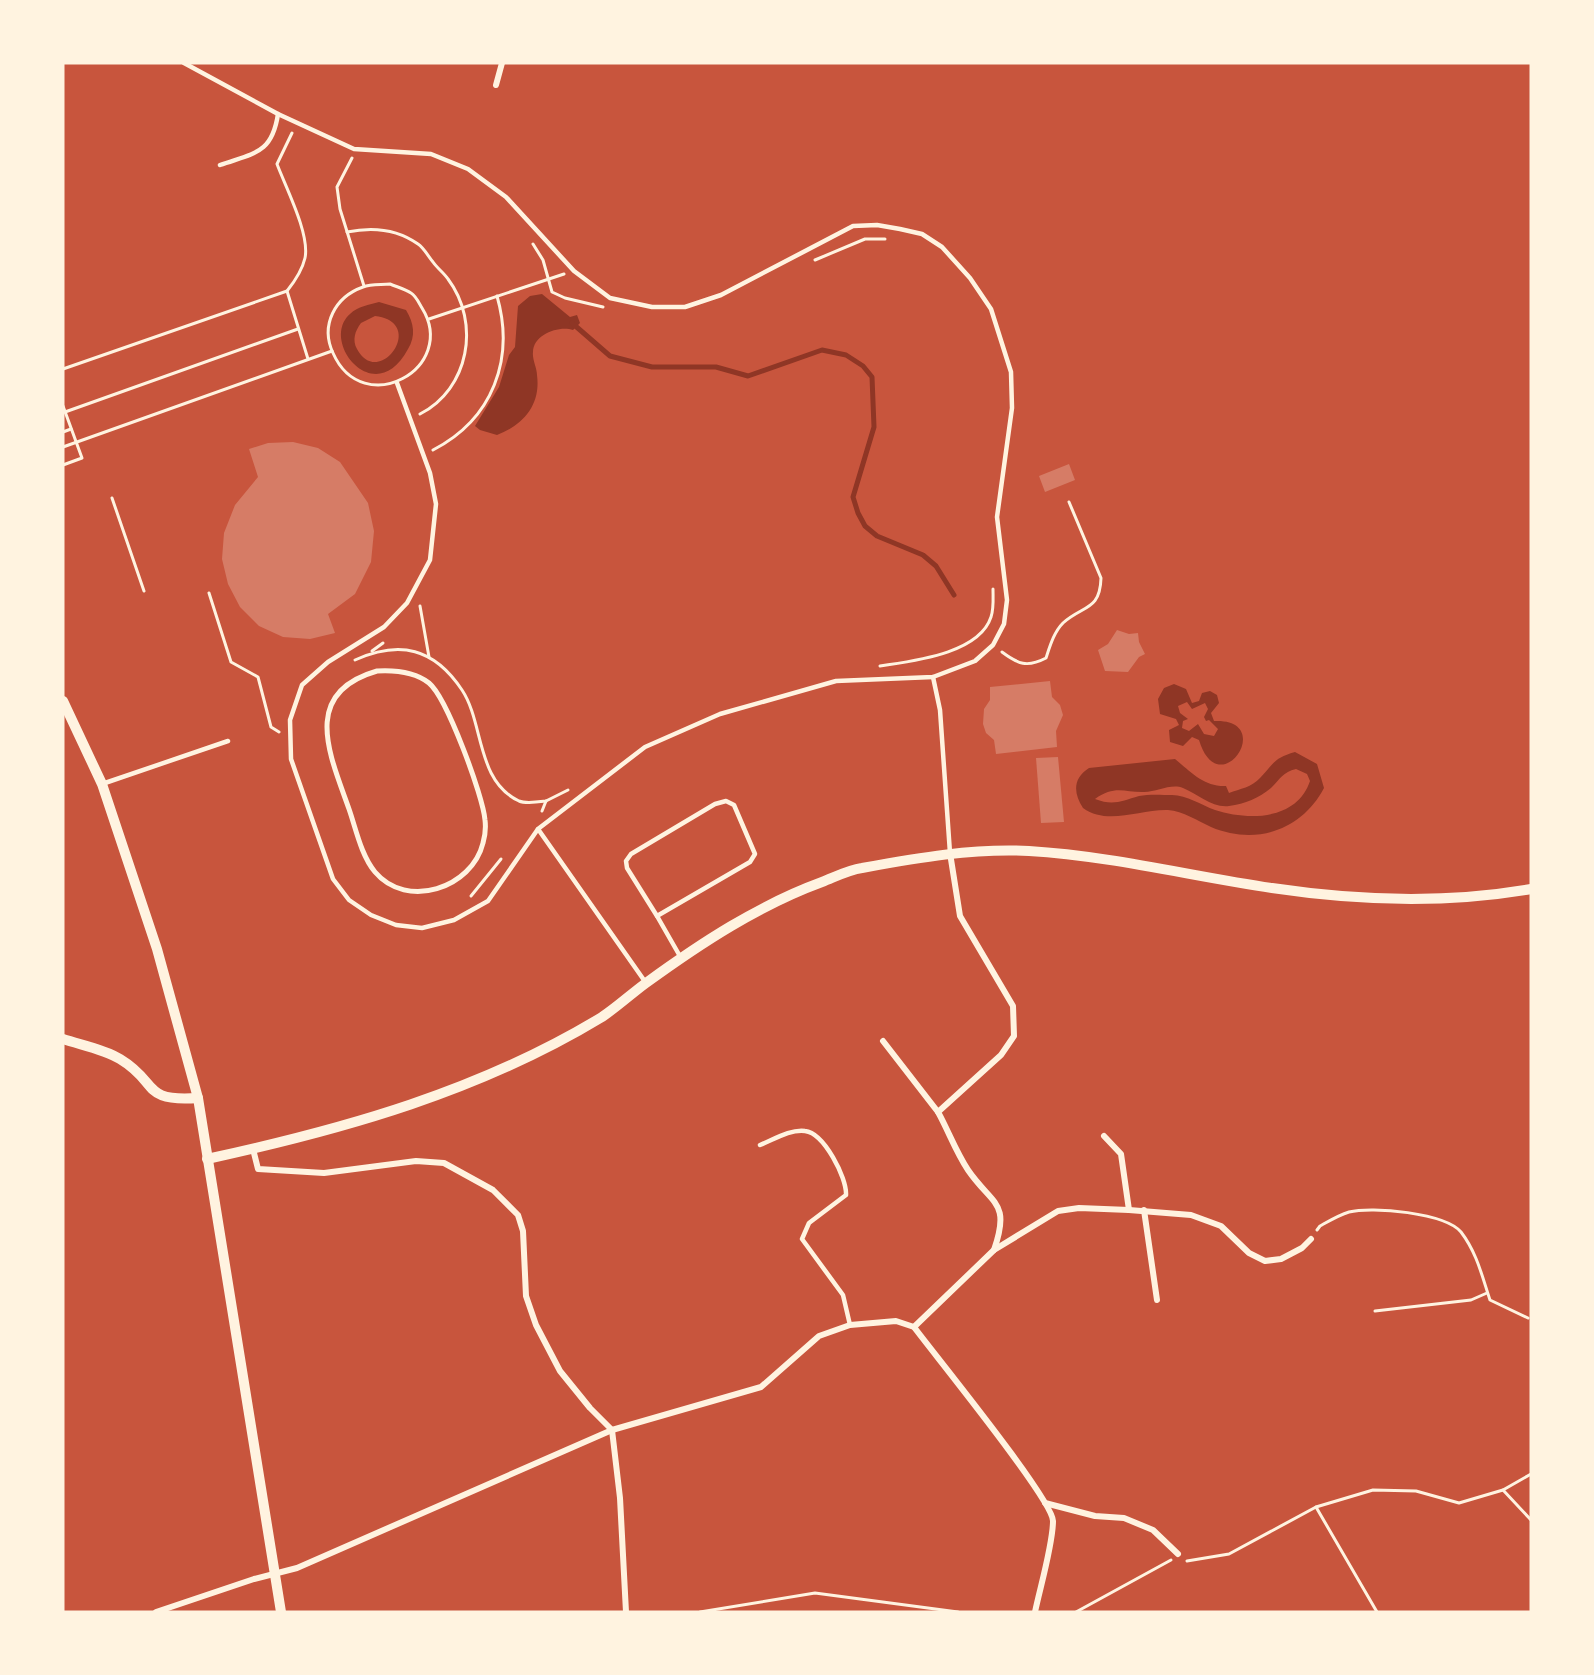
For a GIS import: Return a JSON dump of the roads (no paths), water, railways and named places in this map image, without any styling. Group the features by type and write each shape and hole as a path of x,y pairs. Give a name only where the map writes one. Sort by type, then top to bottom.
{"street":[{"path":"496,85 502,63"},
{"path":"377,671 409,673 428,682 436,690 450,715 486,820 483,843 478,860 458,880 444,887 415,891 386,881 376,873 363,849 327,742 328,711 340,691 359,678 377,671"},
{"path":"63,701 102,784 157,949 198,1098 281,1612"},
{"path":"207,1160 378,1117 460,1089 550,1046 604,1015 646,983 720,933 792,893 857,869 950,854 1027,851 1095,858 1273,888 1357,898 1429,900 1484,897 1531,889"},
{"path":"938,1112 1001,1055 1014,1036 1013,1006 960,916 950,854"},
{"path":"63,1039 118,1057 136,1070 155,1094 164,1098 198,1098"},
{"path":"883,1041 938,1112 968,1170 993,1198 1002,1216 994,1250"},
{"path":"1104,1136 1121,1154 1129,1210"},
{"path":"253,1149 258,1169 324,1173 416,1161 444,1163 493,1190 518,1215 523,1231 526,1296 536,1325 560,1371 590,1408 612,1430 621,1498 626,1612"},
{"path":"914,1327 994,1250 1058,1211 1079,1208 1144,1210 1191,1215 1221,1226 1249,1253 1265,1261 1281,1259 1302,1248 1311,1239"},
{"path":"1144,1210 1156,1300"},
{"path":"156,1612 274,1573 297,1568 612,1430 761,1387 819,1336 850,1325 896,1321 914,1327 1045,1503 1054,1520 1035,1612"},
{"path":"1045,1503 1095,1515 1125,1518 1153,1530 1178,1554"}],"lane":[{"path":"184,63 278,114 357,150 431,154 468,170 506,197 574,271 610,298 652,307 685,307 721,295 853,226 878,225 922,234 942,247 970,278 991,309 1011,372 1012,408 997,517 1007,600 1004,624 993,645 975,661 933,677 836,681 720,714 645,747 538,829 488,900 454,920 422,928 396,925 371,915 349,900 333,879 291,759 290,720 302,685 328,662 384,627 407,603 430,561 436,504 424,455 397,383"},
{"path":"220,165 267,146 275,133 278,114"},
{"path":"933,677 940,710 950,854"},
{"path":"102,784 228,741"},
{"path":"657,916 750,862 755,854 753,844 734,805 726,801 715,804 632,854 626,861 627,868 682,959"},
{"path":"538,829 646,983"},
{"path":"760,1145 793,1132 809,1131 817,1137 844,1178 846,1195 809,1223 802,1239 843,1295 850,1325"}],"waterway":[{"path":"572,323 610,356 652,367 716,367 748,376 822,350 846,355 863,366 872,377 874,427 853,497 858,513 865,526 877,536 923,555 936,566 954,595"}]}
